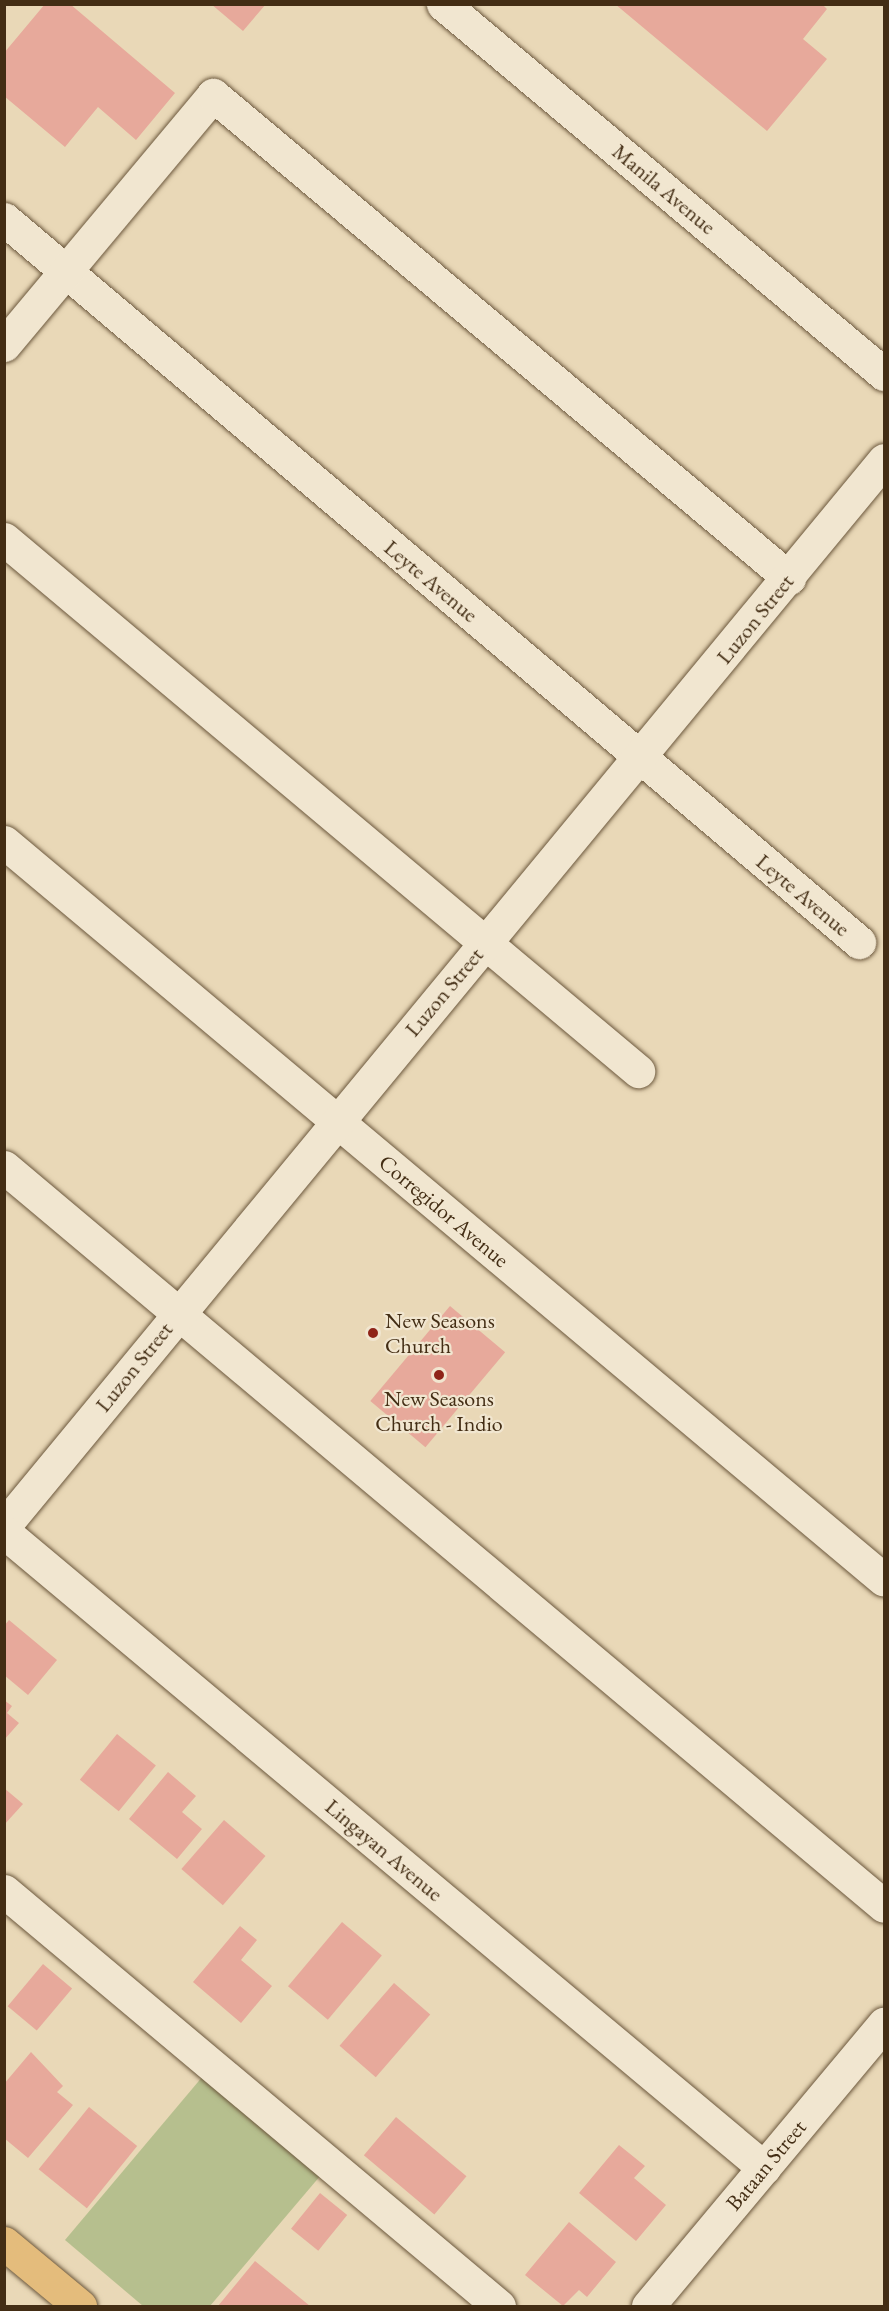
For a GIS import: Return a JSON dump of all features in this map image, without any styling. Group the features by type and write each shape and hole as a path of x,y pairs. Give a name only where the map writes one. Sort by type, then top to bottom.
{"main road":[{"path":"4,2243 80,2307"}],"street":[{"name":"Manila Avenue","path":"443,4 880,361"},
{"path":"4,345 213,95 789,578"},
{"name":"Leyte Avenue","path":"4,219 859,942"},
{"name":"Luzon Street","path":"4,1526 336,1120 640,758 885,460"},
{"path":"4,539 638,1071"},
{"name":"Corregidor Avenue","path":"4,842 885,1580"},
{"path":"4,1167 885,1906"},
{"name":"Lingayan Avenue","path":"4,1532 764,2168"},
{"path":"4,1892 499,2307"},
{"name":"Bataan Street","path":"648,2307 885,2024"}],"green space":[{"path":"203,2076 321,2175 210,2306 143,2306 65,2240"}],"building":[{"path":"45,4 70,4 175,93 136,140 98,107 65,147 4,96 4,53"},
{"path":"211,4 266,4 243,31"},
{"path":"615,4 822,4 827,9 803,39 827,59 767,131"},
{"name":"New Seasons Church - Indio","path":"450,1306 505,1352 425,1447 370,1401"},
{"path":"9,1620 57,1660 28,1695 4,1675 4,1626"},
{"path":"4,1700 12,1706 7,1713 19,1723 4,1740"},
{"path":"117,1734 156,1765 119,1811 80,1780"},
{"path":"168,1772 196,1796 182,1812 202,1829 177,1859 129,1819"},
{"path":"4,1788 23,1804 4,1825"},
{"path":"224,1820 266,1856 223,1905 181,1869"},
{"path":"342,1922 382,1955 328,2020 288,1986"},
{"path":"240,1926 257,1940 241,1960 272,1986 241,2023 193,1982"},
{"path":"43,1964 72,1988 37,2031 8,2006"},
{"path":"394,1983 430,2014 376,2077 340,2046"},
{"path":"31,2052 63,2086 57,2092 73,2105 28,2158 4,2138 4,2084"},
{"path":"89,2107 137,2146 87,2208 39,2169"},
{"path":"396,2117 466,2176 434,2214 364,2155"},
{"path":"619,2145 645,2166 634,2178 666,2205 636,2241 579,2193"},
{"path":"320,2193 347,2215 318,2251 291,2229"},
{"path":"569,2222 616,2262 587,2297 579,2290 563,2306 525,2275"},
{"path":"255,2261 310,2306 218,2306"}],"place":[{"name":"New Seasons Church","path":"373,1333"},
{"name":"New Seasons Church - Indio","path":"439,1375"}]}
